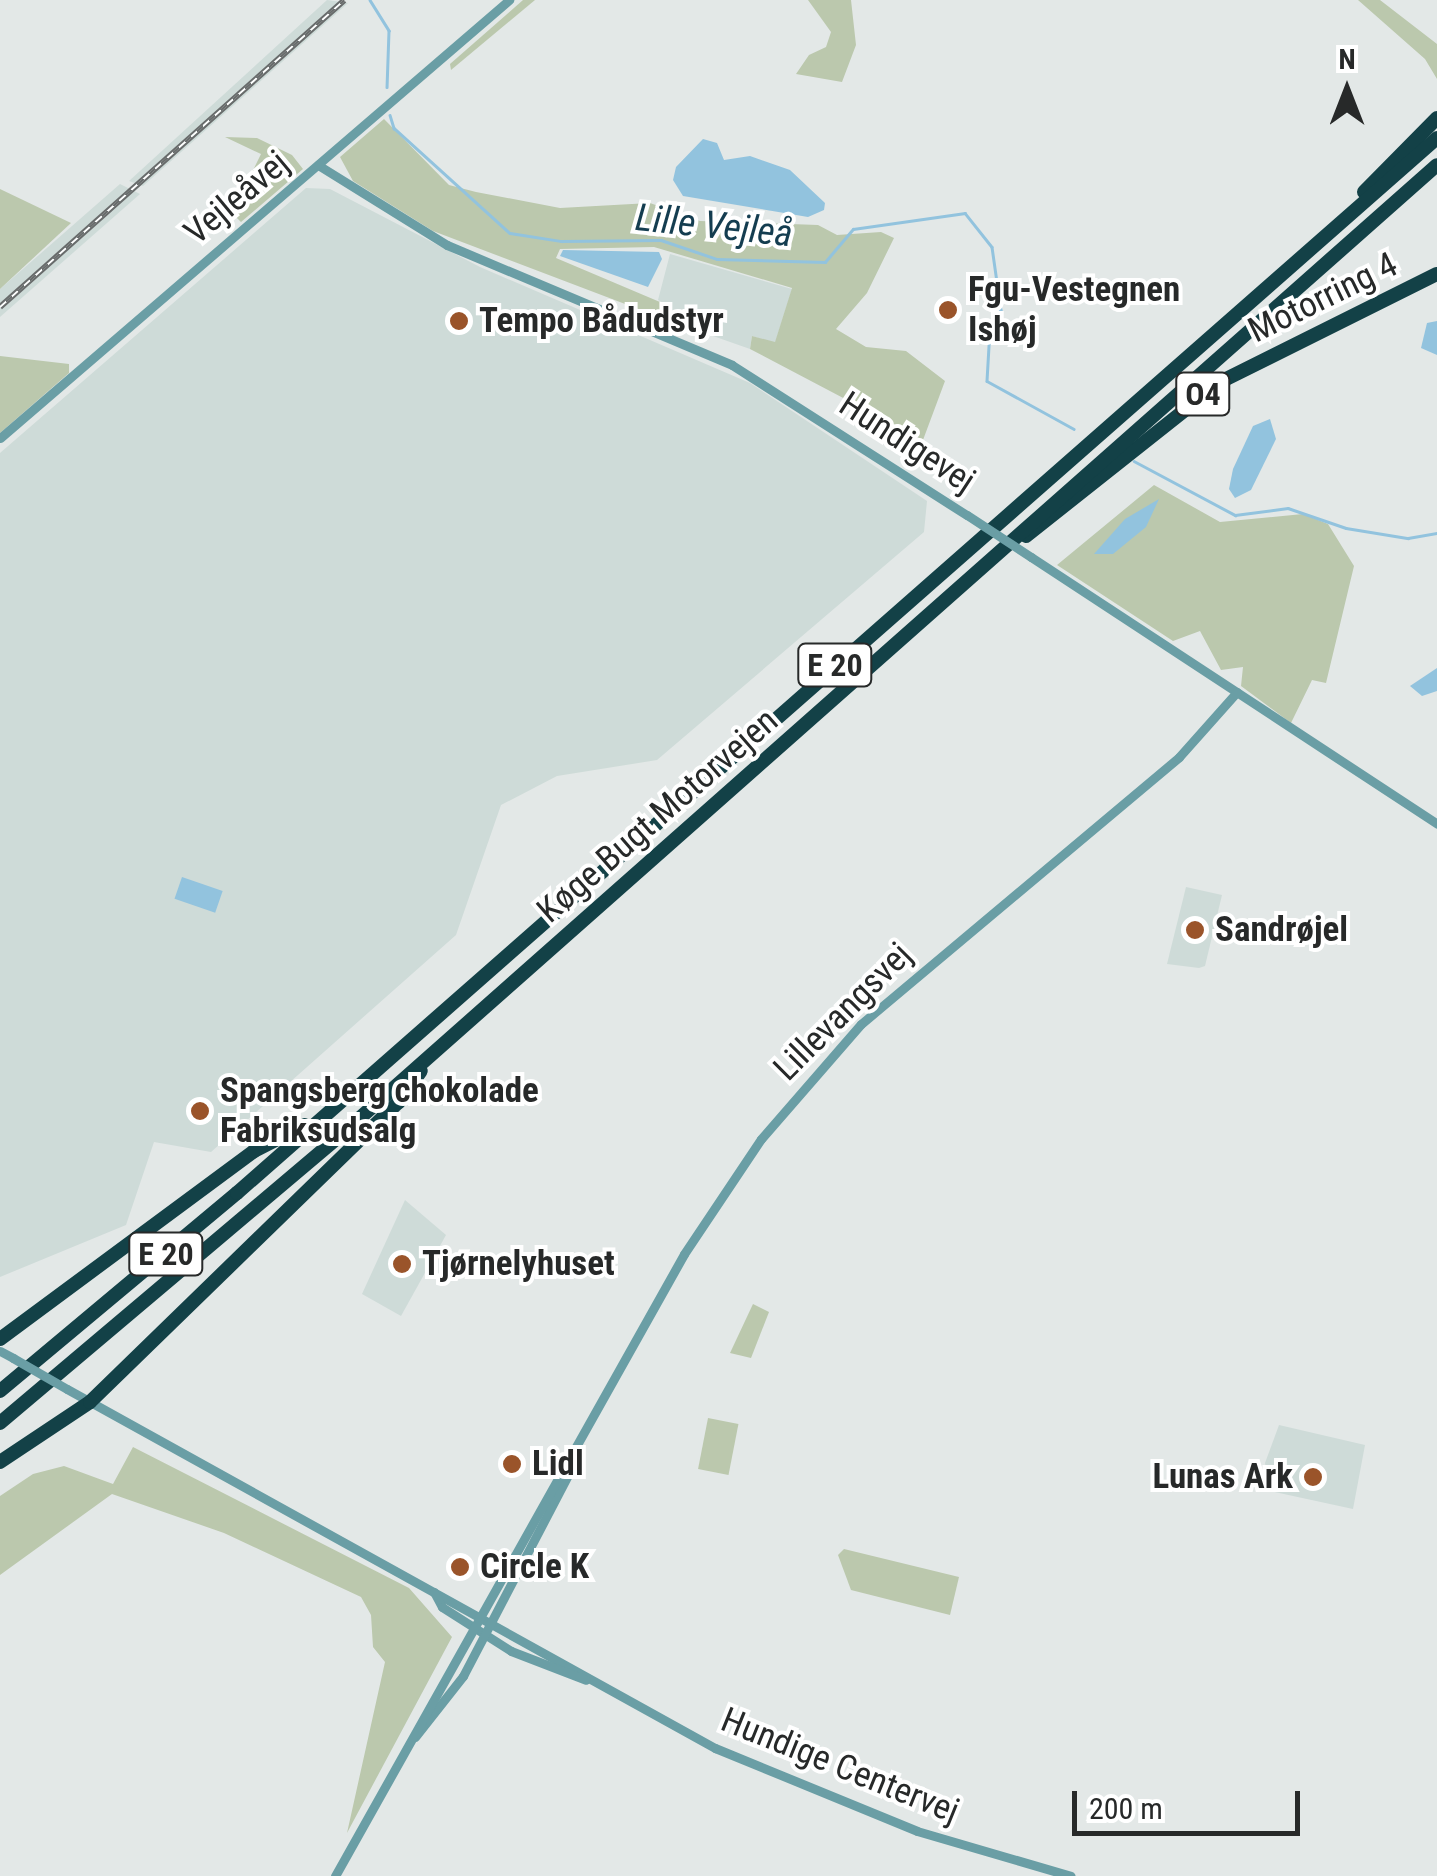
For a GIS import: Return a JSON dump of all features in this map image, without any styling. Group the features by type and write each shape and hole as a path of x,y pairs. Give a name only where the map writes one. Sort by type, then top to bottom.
{"highway":[{"name":"Motorring 4","path":"1342,218 1437,118"},
{"name":"Køge Bugt Motorvejen","path":"0,1391 328,1112 1437,138"},
{"name":"Køge Bugt Motorvejen","path":"0,1423 433,1054 1437,165"},
{"name":"Motorring 4","path":"997,557 1208,390 1437,274"},
{"path":"0,1462 90,1402 400,1102 433,1054"},
{"path":"0,1339 254,1151 328,1112"}],"street":[{"name":"Vejleåvej","path":"0,438 509,0"},
{"name":"Hundigevej","path":"318,165 447,246 732,365 1437,824"},
{"name":"Lillevangsvej","path":"335,1876 413,1739 471,1626 578,1446 694,1238 788,1106 861,1024 1179,758 1237,692"},
{"name":"Hundige Centervej","path":"0,1351 434,1592 479,1612 598,1684"},
{"name":"Lillevangsvej","path":"413,1739 452,1696 578,1446"},
{"name":"Hundige Centervej","path":"434,1592 442,1607 484,1635 598,1684 807,1790 918,1832 1070,1876"}],"shaded area":[{"path":"327,0 348,3 143,186 129,181"},
{"path":"120,184 140,194 0,317 0,289"},
{"path":"306,188 330,189 480,267 750,383 927,501 924,532 657,760 557,776 501,805 456,935 211,1152 154,1142 126,1225 0,1277 0,453"},
{"path":"670,254 792,289 775,343 752,336 750,349 662,318 667,305 658,300"},
{"name":"Sandrøjel","path":"1186,887 1222,895 1205,966 1199,968 1167,964"},
{"name":"Tjørnelyhuset","path":"405,1200 446,1235 401,1316 362,1294"},
{"name":"Lunas Ark","path":"1279,1425 1365,1445 1353,1509 1270,1491 1265,1463"}],"green space":[{"path":"523,0 535,0 451,70 450,64"},
{"path":"808,0 851,0 856,45 842,82 796,74 809,55 826,47 831,32"},
{"path":"1358,0 1380,0 1437,44 1437,79 1425,59"},
{"path":"384,119 449,185 476,192 560,208 650,203 700,221 818,225 837,235 881,232 894,238 867,293 836,329 866,347 906,351 945,381 923,440 750,349 752,336 775,342 792,288 654,247 560,249 556,258 667,305 662,318 433,231 353,181 340,157"},
{"path":"225,137 257,138 292,155 303,169 241,222 232,213 261,154"},
{"path":"0,189 71,223 0,289"},
{"path":"0,356 69,364 69,373 0,433"},
{"path":"1154,485 1220,522 1303,514 1328,524 1354,566 1326,683 1312,680 1291,723 1241,686 1243,667 1221,670 1200,631 1173,641 1057,565"},
{"path":"753,1304 769,1312 751,1358 730,1353"},
{"path":"708,1418 738,1424 729,1475 698,1469"},
{"path":"133,1447 409,1588 452,1637 347,1833 385,1662 373,1647 371,1615 361,1597 224,1533 112,1494 0,1575 0,1496 33,1474 64,1466 113,1484"},
{"path":"844,1549 959,1577 950,1615 851,1590 838,1555"}],"water":[{"path":"703,139 717,143 724,160 750,156 790,170 825,203 824,210 808,217 683,196 673,180 676,167"},
{"path":"563,250 659,252 662,259 648,287 560,256"},
{"path":"1437,321 1437,355 1421,348 1427,323"},
{"path":"1270,419 1276,439 1251,490 1235,498 1229,489 1233,469 1253,426"},
{"path":"1159,499 1146,527 1113,554 1094,554 1125,519"},
{"path":"1437,668 1437,691 1422,696 1410,686"},
{"path":"182,877 223,891 215,913 175,899"}],"waterway":[{"name":"Lille Vejleå","path":"370,0 389,31 387,87"},
{"name":"Lille Vejleå","path":"390,115 394,128 510,233 561,241 661,240 717,259 825,262 853,229 965,213 992,247 1001,310 990,329 987,381 1074,429"},
{"name":"Lille Vejleå","path":"1134,461 1235,515 1288,508 1346,528 1408,538 1437,533"}],"railway":[{"path":"0,307 344,0"}],"place":[{"name":"Fgu-Vestegnen Ishøj","path":"948,310"},
{"name":"Tempo Bådudstyr","path":"459,321"},
{"name":"Sandrøjel","path":"1195,930"},
{"name":"Spangsberg chokolade Fabriksudsalg","path":"200,1111"},
{"name":"Tjørnelyhuset","path":"402,1264"},
{"name":"Lidl","path":"512,1464"},
{"name":"Lunas Ark","path":"1313,1477"},
{"name":"Circle K","path":"460,1567"}]}
